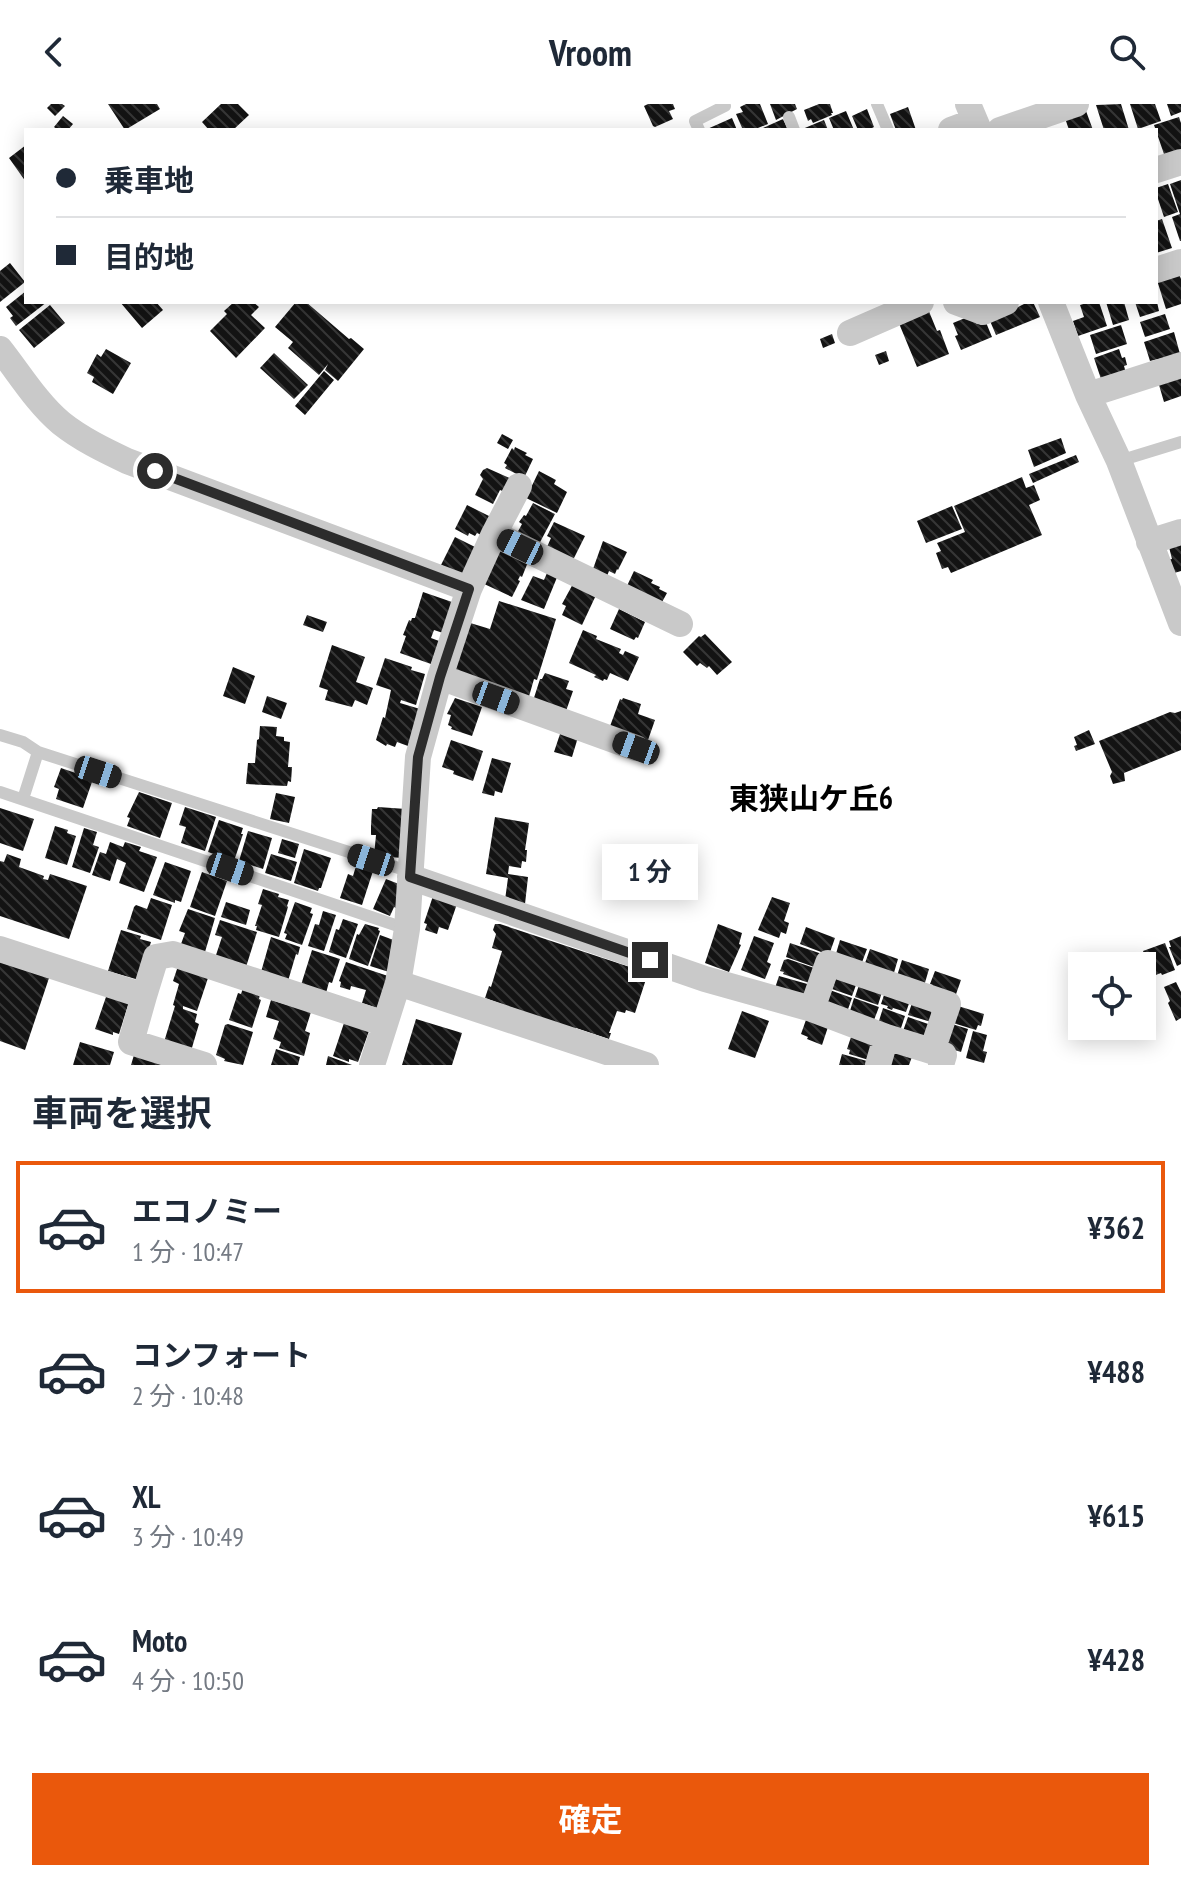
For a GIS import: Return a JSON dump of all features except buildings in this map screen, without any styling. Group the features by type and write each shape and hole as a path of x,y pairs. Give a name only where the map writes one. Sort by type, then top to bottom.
{"street":[{"path":"1006,128 1076,104"},
{"path":"1158,169 1181,162"},
{"path":"1158,269 1181,262"},
{"path":"850,333 916,304"},
{"path":"961,304 983,312 1001,304"},
{"path":"1052,304 1088,395 1119,461 1180,616"},
{"path":"0,349 59,422 96,446 127,461 469,589"},
{"path":"1088,395 1181,365"},
{"path":"372,1065 398,983 407,929 418,757 469,589 519,486"},
{"path":"1149,542 1181,532"},
{"path":"494,534 680,624"},
{"path":"440,677 636,748"},
{"path":"411,875 705,979 812,1009 936,1058 948,1004 828,963 812,1009"},
{"path":"0,949 144,996"},
{"path":"204,1065 131,1042 156,957 173,954 385,1024"},
{"path":"398,983 646,1065"},
{"path":"878,1065 886,1037"}],"lane":[{"path":"877,104 887,128"},
{"path":"698,128 695,121 725,106"},
{"path":"789,117 793,128"},
{"path":"1119,461 1181,442"},
{"path":"0,735 23,742 38,752 411,875"},
{"path":"23,799 38,752"},
{"path":"0,792 407,929"}],"district":[{"name":"東狭山ケ丘6","path":"811,797"}],"route":[{"path":"155,471 469,589 418,757 410,877 650,960"}]}
